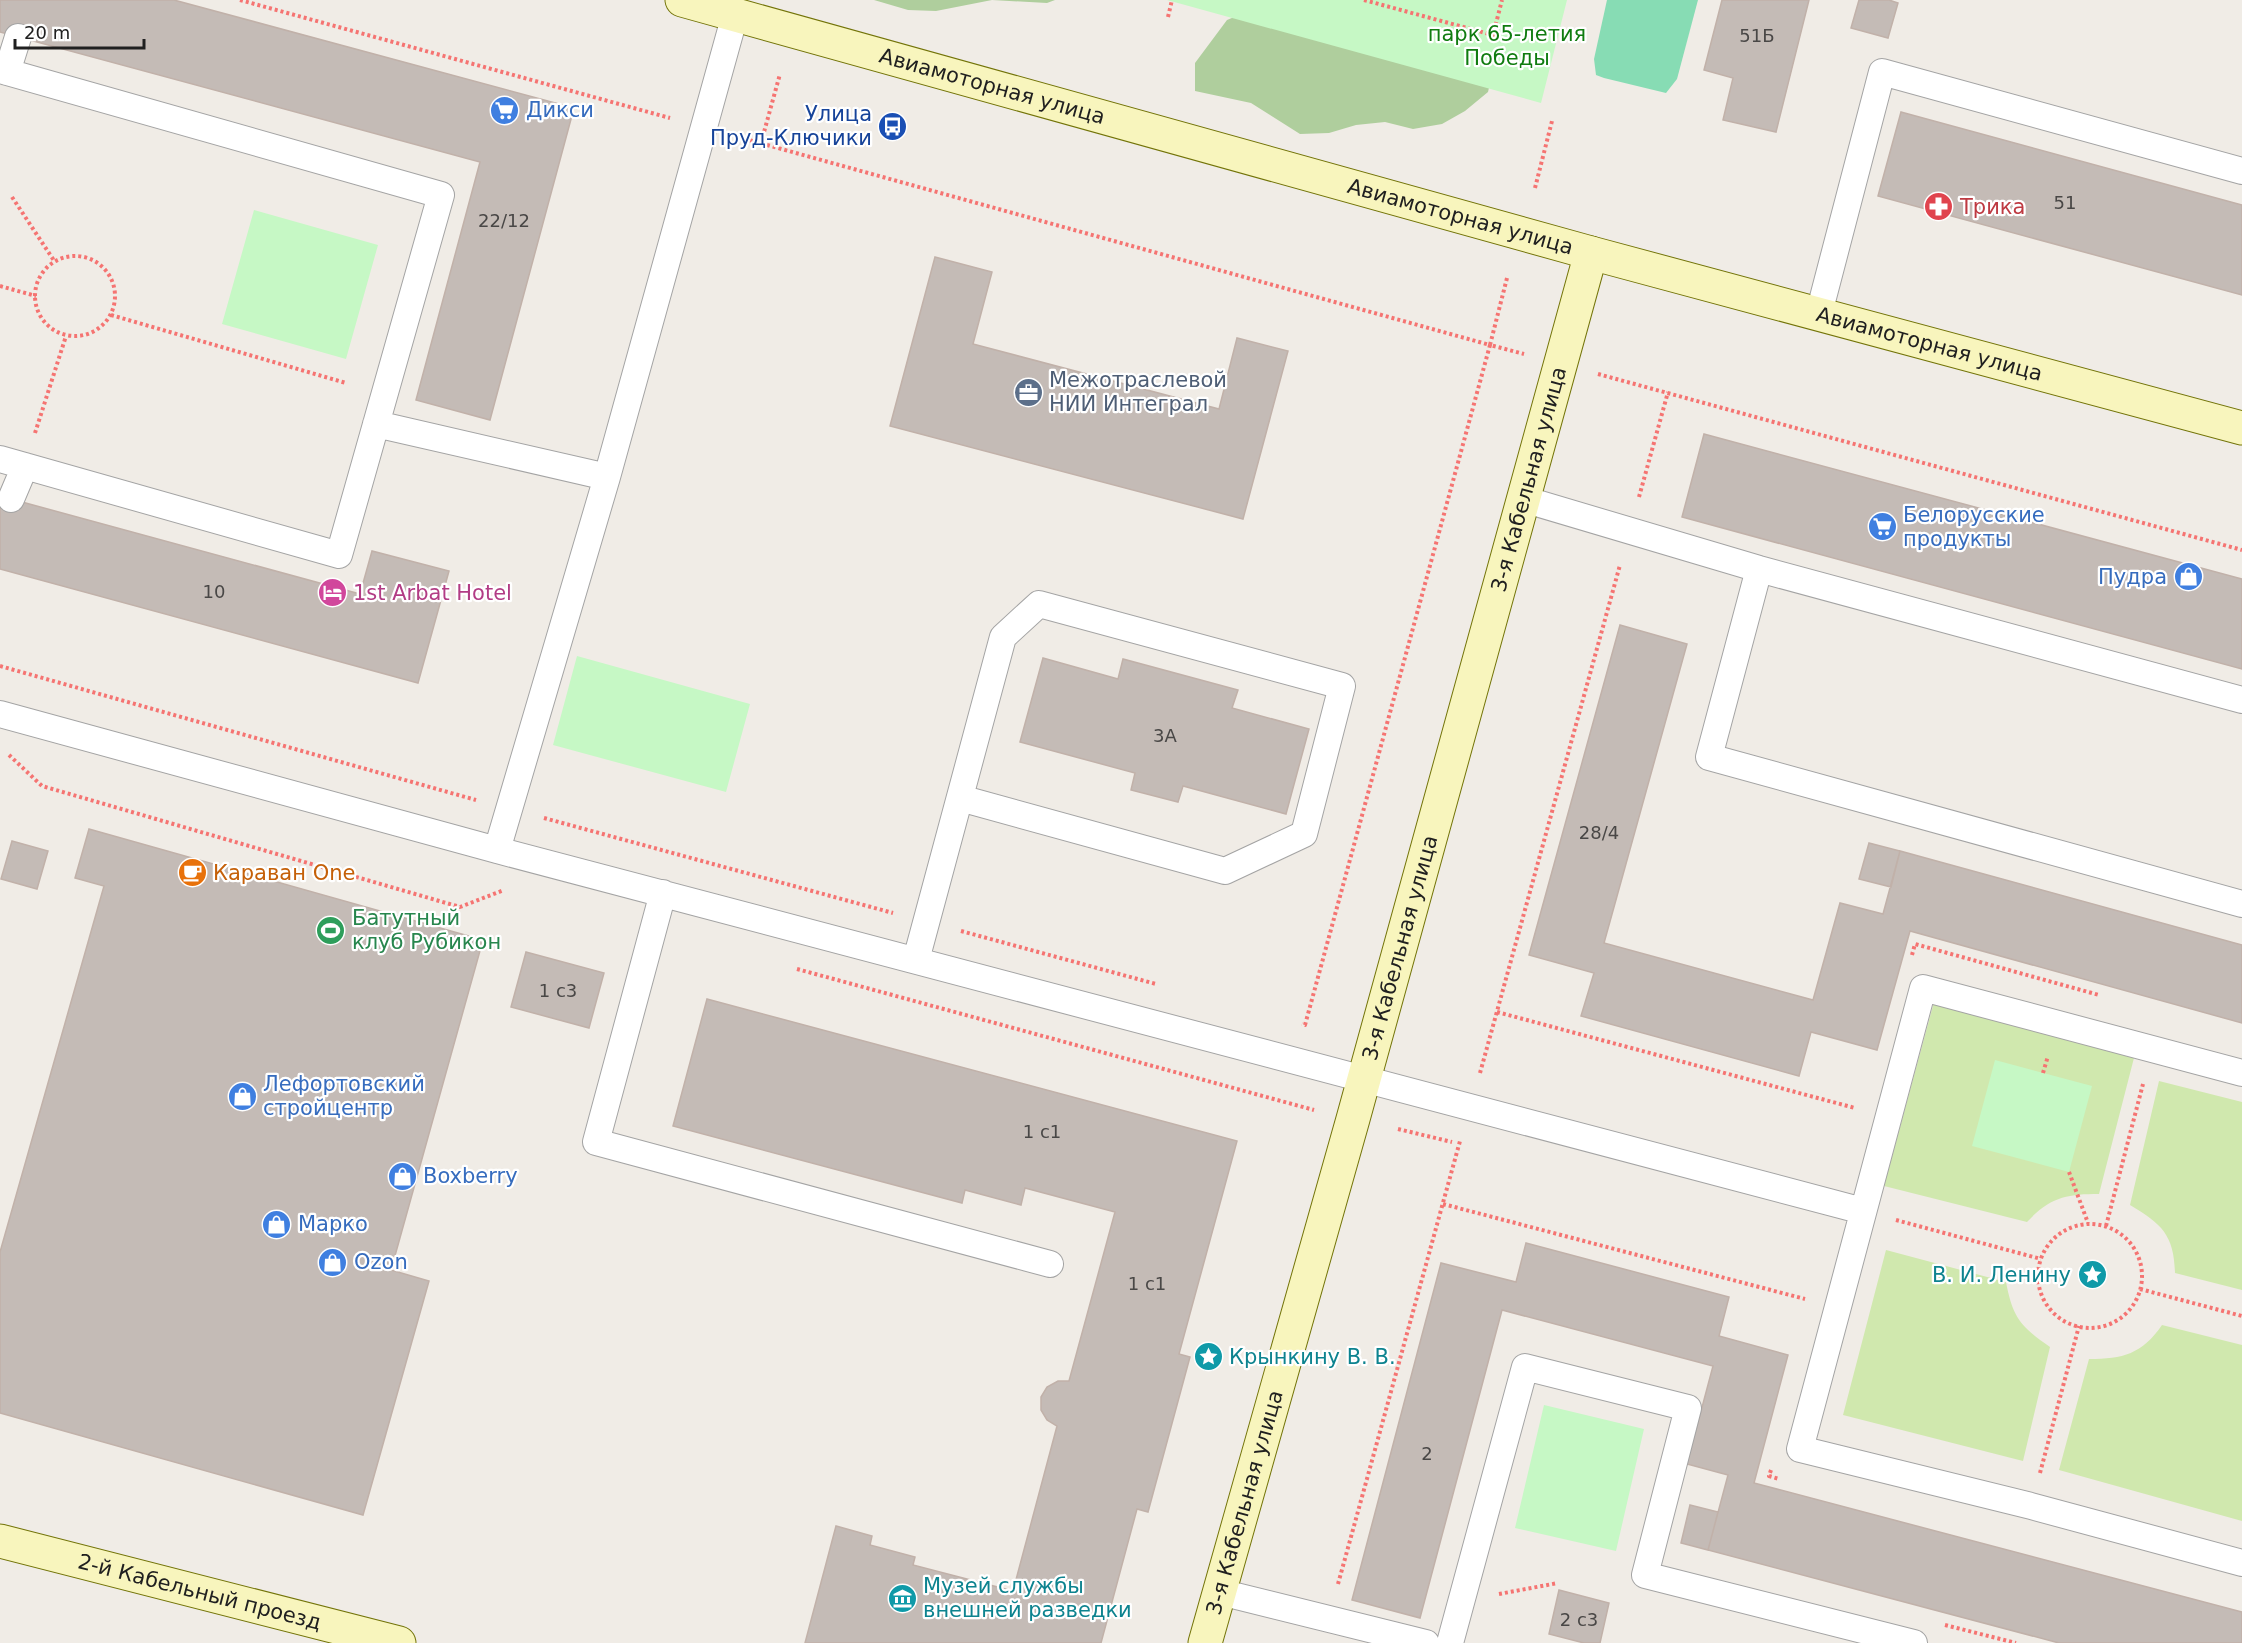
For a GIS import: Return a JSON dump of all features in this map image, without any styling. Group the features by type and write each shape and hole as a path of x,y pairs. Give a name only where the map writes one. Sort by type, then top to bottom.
{"street":[{"name":"Авиамоторная улица","path":"682,0 737,7 1591,253 2242,428"},
{"name":"3-я Кабельная улица","path":"1205,1643 1364,1080 1591,253"},
{"name":"2-й Кабельный проезд","path":"0,1541 399,1643"}],"lane":[{"path":"498,850 508,809 607,477 737,7"},
{"path":"0,459 339,555 441,195 4,71 18,37"},
{"path":"1819,313 1882,72 2242,171"},
{"path":"376,424 607,477"},
{"path":"11,499 25,465"},
{"path":"1523,499 1759,569 2242,699"},
{"path":"1759,569 1709,758 2242,904"},
{"path":"916,960 1003,637 1040,604 1342,686 1304,834 1226,871 960,798"},
{"path":"0,714 498,850 1863,1211"},
{"path":"663,894 596,1142 1050,1264"},
{"path":"2242,1073 1923,988 1800,1449 2031,1506 2242,1563"},
{"path":"1450,1643 1525,1367 1688,1408 1645,1575 1914,1643"},
{"path":"1220,1592 1426,1643"}],"path":[{"path":"240,0 739,137"},
{"path":"1168,17 1172,0"},
{"path":"1364,0 1493,35 1502,0"},
{"path":"761,142 780,74"},
{"path":"1534,188 1552,121"},
{"path":"12,197 55,262"},
{"path":"80,256 103,267 111,277 115,290 115,303 111,315 103,326 92,333 66,336 53,330 43,321 37,309 38,282 44,271 55,262 67,257 80,256"},
{"path":"1507,278 1490,345 1530,356"},
{"path":"0,286 36,296"},
{"path":"111,315 346,383"},
{"path":"25,465 66,336"},
{"path":"1595,374 2242,550"},
{"path":"1328,1619 1668,392"},
{"path":"0,666 508,809"},
{"path":"2106,1226 2152,1049"},
{"path":"1284,1102 1318,1111"},
{"path":"1398,1129 1460,1144"},
{"path":"2069,1172 2088,1224"},
{"path":"1863,1211 2041,1259"},
{"path":"2088,1224 2106,1226 2122,1233 2134,1247 2142,1263 2142,1281 2137,1298 2127,1312 2114,1322 2098,1327 2079,1326 2067,1322 2054,1313 2044,1299 2039,1284 2041,1259 2055,1237 2071,1227 2088,1224"},
{"path":"2140,1289 2242,1316"},
{"path":"2031,1506 2079,1326"}],"green space":[{"path":"874,0 992,0 936,11 908,10"},
{"path":"992,0 1055,0 1047,3"},
{"name":"парк 65-летия Победы","path":"1167,0 1567,0 1541,103"},
{"path":"1607,0 1698,0 1677,79 1666,93 1596,75 1594,59"},
{"path":"1251,10 1494,66 1488,92 1465,111 1442,124 1413,129 1385,122 1356,125 1329,133 1300,134 1251,103 1195,91 1195,63 1227,20"},
{"path":"254,210 378,245 346,359 222,324"},
{"path":"577,656 750,704 726,792 553,745"},
{"path":"1934,1002 2135,1054 2099,1194 2068,1196 2051,1202 2027,1222 1884,1186"},
{"path":"1995,1060 2092,1086 2069,1172 1972,1146"},
{"path":"2159,1081 2242,1102 2242,1290 2175,1273 2172,1249 2164,1232 2150,1218 2130,1205"},
{"path":"1886,1250 2006,1282 2019,1320 2031,1333 2050,1347 2023,1461 1843,1415"},
{"path":"2162,1325 2242,1345 2242,1521 2059,1470 2089,1359 2112,1358 2131,1353 2147,1343"},
{"path":"1544,1405 1644,1429 1616,1551 1515,1528"}],"building":[{"path":"0,0 174,0 574,108 490,420 416,400 480,162 0,32"},
{"path":"1722,0 1809,0 1776,132 1723,120 1733,78 1704,70"},
{"path":"1859,0 1889,0 1898,3 1888,38 1851,28"},
{"path":"1901,112 2242,205 2242,295 1878,196"},
{"name":"Межотраслевой НИИ Интеграл","path":"935,257 992,272 973,344 1219,409 1237,338 1288,351 1243,519 890,426"},
{"path":"1704,434 2242,579 2242,669 1682,517"},
{"path":"0,496 360,594 372,551 449,571 418,683 0,569"},
{"path":"1620,625 1687,644 1604,943 1813,1000 1840,903 1883,914 1900,851 2242,945 2242,1023 1910,931 1877,1050 1811,1032 1799,1076 1581,1016 1594,973 1529,955"},
{"path":"1043,658 1118,679 1123,659 1238,690 1232,708 1309,729 1286,814 1183,786 1178,802 1131,790 1135,773 1020,742"},
{"name":"Лефортовский стройцентр","path":"89,829 483,940 391,1270 429,1281 363,1515 0,1413 0,1252 104,886 75,878"},
{"path":"12,841 48,851 37,889 1,879"},
{"path":"1869,843 1900,851 1891,887 1859,879"},
{"path":"526,952 604,973 589,1028 511,1007"},
{"path":"707,999 1237,1141 1179,1354 1190,1357 1148,1512 1137,1509 1101,1643 805,1643 836,1526 872,1536 870,1545 915,1557 913,1565 1013,1591 1057,1426 1047,1420 1041,1410 1041,1397 1047,1387 1058,1381 1069,1381 1115,1212 1025,1188 1021,1205 965,1190 962,1203 673,1126"},
{"path":"1526,1243 1729,1297 1719,1336 1788,1355 1754,1483 2242,1612 2242,1643 2059,1643 1708,1550 1728,1475 1687,1464 1713,1366 1502,1310 1420,1618 1352,1600 1441,1263 1516,1282"},
{"path":"1690,1505 1718,1512 1708,1550 1681,1543"},
{"path":"1559,1590 1609,1603 1600,1643 1584,1643 1549,1634"}],"place":[{"name":"Дикси","path":"505,110"},
{"name":"Улица Пруд-Ключики","path":"893,126"},
{"name":"Трика","path":"1939,207"},
{"name":"Межотраслевой НИИ Интеграл","path":"1028,392"},
{"name":"Белорусские продукты","path":"1882,527"},
{"name":"Пудра","path":"2188,577"},
{"name":"1st Arbat Hotel","path":"332,593"},
{"name":"Караван One","path":"192,873"},
{"name":"Батутный клуб Рубикон","path":"331,930"},
{"name":"Лефортовский стройцентр","path":"242,1096"},
{"name":"Boxberry","path":"402,1176"},
{"name":"Марко","path":"277,1224"},
{"name":"Ozon","path":"333,1262"},
{"name":"В. И. Ленину","path":"2092,1275"},
{"name":"Крынкину В. В.","path":"1208,1357"},
{"name":"Музей службы внешней разведки","path":"902,1598"}]}
